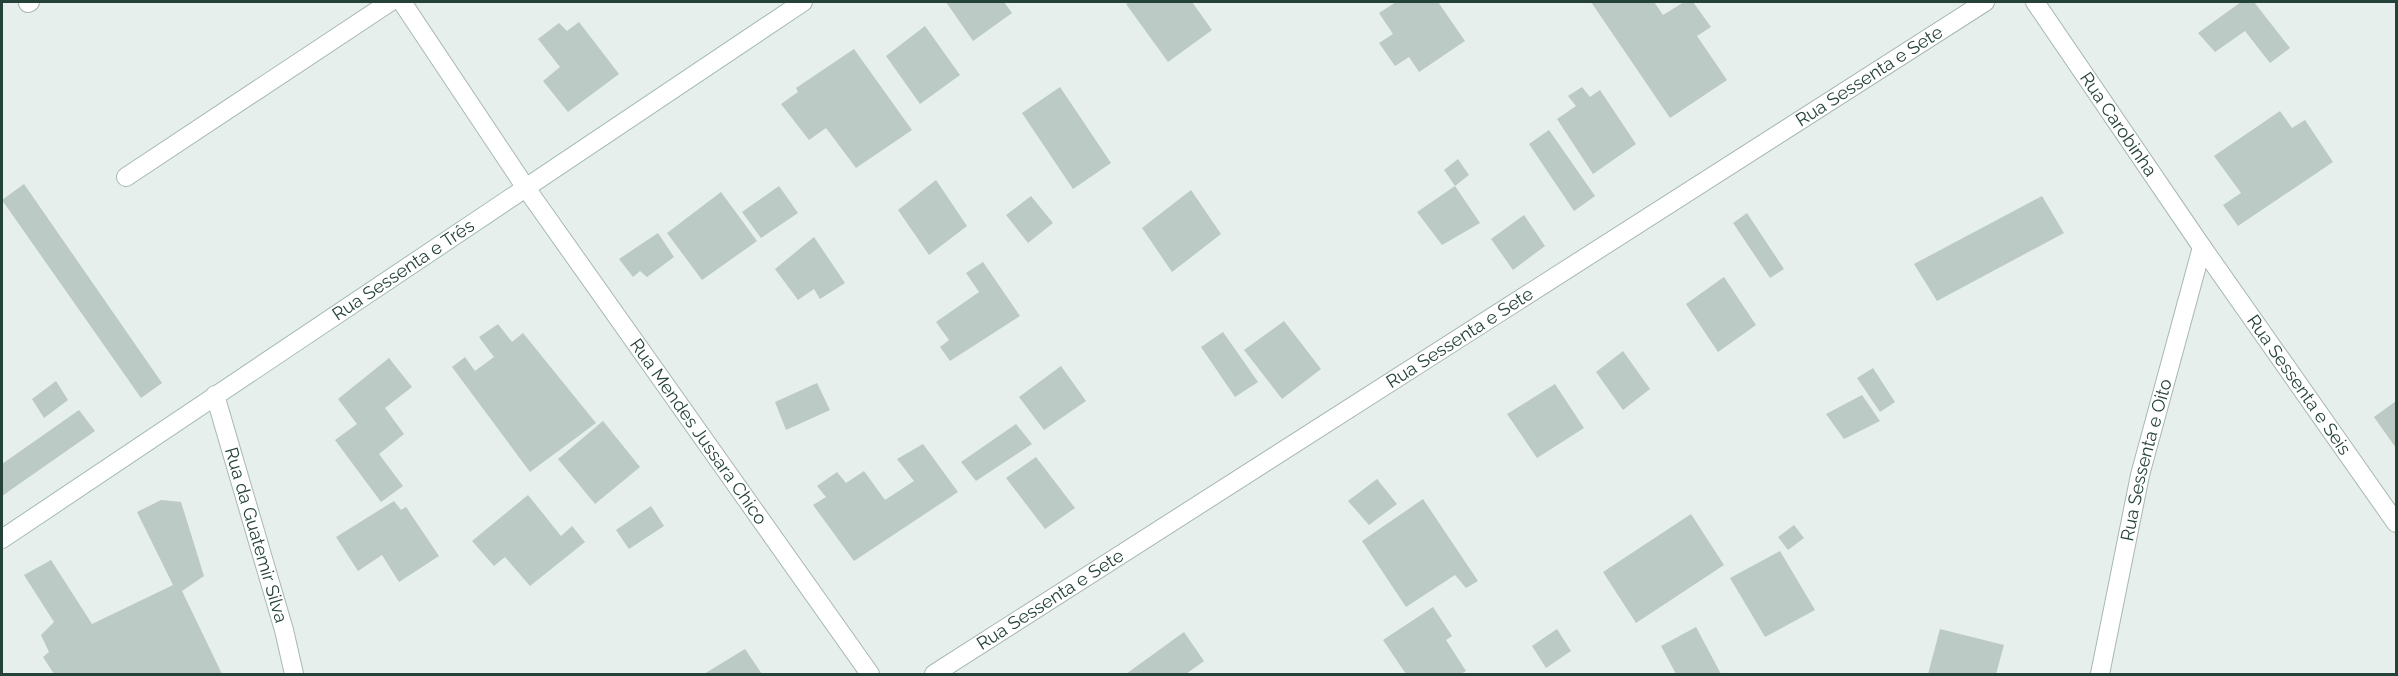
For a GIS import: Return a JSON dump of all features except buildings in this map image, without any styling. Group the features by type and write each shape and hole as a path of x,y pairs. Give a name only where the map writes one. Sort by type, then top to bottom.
{"street":[{"path":"126,177 390,2"},
{"name":"Rua Mendes Jussara Chico","path":"402,2 526,188 870,675"},
{"name":"Rua Sessenta e Três","path":"2,539 803,2"},
{"name":"Rua Sessenta e Sete","path":"934,675 1985,2"},
{"name":"Rua Carobinha","path":"2035,2 2202,247"},
{"name":"Rua Sessenta e Seis","path":"2202,247 2397,523"},
{"name":"Rua Sessenta e Oito","path":"2100,675 2140,475 2202,247"},
{"name":"Rua da Guatemir Silva","path":"215,395 284,630 294,675"}]}
